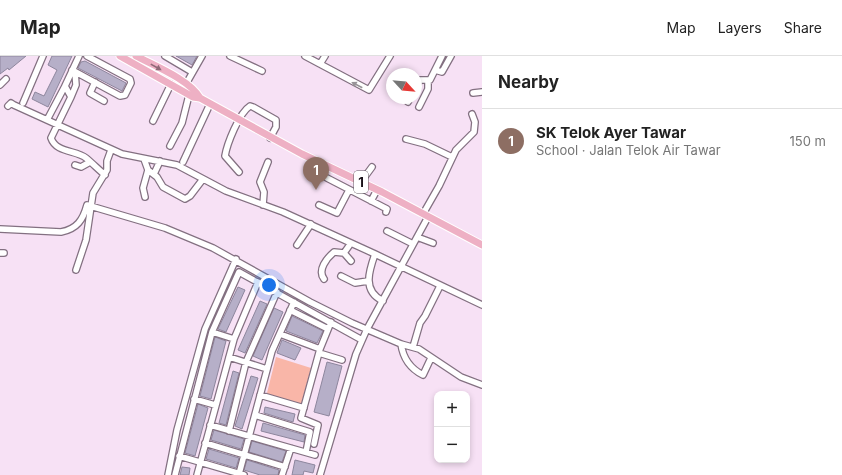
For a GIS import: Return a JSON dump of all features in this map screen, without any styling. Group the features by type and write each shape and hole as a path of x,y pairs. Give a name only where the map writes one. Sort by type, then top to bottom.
{"main road":[{"name":"1","path":"136,56 186,84 196,91 200,98"},
{"name":"1","path":"125,57 189,95 200,98 270,138 377,190 482,245"}],"street":[{"path":"23,103 43,56"},
{"path":"47,120 74,71 79,56"},
{"path":"74,71 123,96 131,81 87,56"},
{"path":"165,56 192,72"},
{"path":"186,84 202,56"},
{"path":"230,56 262,71"},
{"path":"305,56 369,90 390,56"},
{"path":"320,64 325,56"},
{"path":"419,107 428,89 428,81 442,56"},
{"path":"435,70 442,72 451,56"},
{"path":"74,71 76,85 51,138 52,142 65,150 84,157 105,175"},
{"path":"0,85 6,78"},
{"path":"422,80 428,81"},
{"path":"95,82 90,93 104,101"},
{"path":"153,121 171,84"},
{"path":"65,86 71,97"},
{"path":"473,93 482,92"},
{"path":"170,146 182,123 189,95"},
{"path":"8,106 11,104 128,157 160,161 177,165 240,197 311,224 482,305"},
{"path":"183,162 210,104"},
{"path":"239,172 225,156 239,120 246,108 250,106 276,120 277,123 270,138"},
{"path":"320,475 351,370 362,340 417,238 452,157 459,145 474,132 475,122 472,114"},
{"path":"406,139 424,144 452,157"},
{"path":"76,270 86,240 90,206 95,188 105,175 111,150"},
{"path":"144,159 148,170 143,188 146,196"},
{"path":"154,174 160,161"},
{"path":"75,166 81,167 90,162"},
{"path":"263,205 264,192 260,182 268,162"},
{"path":"361,182 372,167"},
{"path":"148,170 154,174 163,187 185,199 190,196 203,179"},
{"path":"326,178 387,209 386,212"},
{"path":"319,205 337,213 349,190"},
{"path":"371,201 377,190"},
{"path":"0,229 67,231 77,226 87,205 165,228 236,259 310,302 401,344 419,349 461,377 482,386"},
{"path":"297,245 311,224"},
{"path":"387,232 413,244"},
{"path":"417,238 433,243"},
{"path":"344,253 351,243"},
{"path":"324,279 321,275 321,271 329,257 334,252 344,253 351,261"},
{"path":"375,254 369,270 368,281 375,296 382,301"},
{"path":"168,475 177,430 206,329 236,259"},
{"path":"175,475 212,332 237,274 241,272 362,340"},
{"path":"340,276 355,283 368,281"},
{"path":"197,475 234,339 258,282"},
{"path":"412,347 420,322 425,316 440,286"},
{"path":"229,431 246,362 277,292"},
{"path":"179,456 242,474 244,455 267,369 294,302"},
{"path":"290,310 328,330"},
{"path":"314,444 318,425 302,419 320,351 331,322"},
{"path":"212,332 234,339"},
{"path":"280,334 342,360"},
{"path":"401,344 408,362 417,372 423,375 431,358"},
{"path":"229,357 267,369"},
{"path":"260,395 304,408"},
{"path":"194,398 215,405"},
{"path":"255,416 310,432 306,452"},
{"path":"210,425 315,455"},
{"path":"205,443 285,466"},
{"path":"282,475 291,448"}],"shaded area":[{"path":"276,357 311,368 301,405 266,397"}],"building":[{"path":"0,56 26,56 9,70 8,68 0,74"},
{"path":"52,56 72,56 48,107 32,99 35,92 44,96 57,70 48,65"},
{"path":"176,56 197,56 192,65"},
{"path":"85,61 126,83 122,91 78,68 81,62"},
{"path":"238,287 245,290 226,332 218,329"},
{"path":"260,301 267,304 245,353 238,350"},
{"path":"274,308 283,312 262,360 253,356"},
{"path":"292,316 323,331 317,343 286,331"},
{"path":"215,337 226,341 211,399 200,396"},
{"path":"282,340 301,348 295,360 277,353"},
{"path":"327,362 342,366 329,416 314,412"},
{"path":"233,371 239,373 226,425 219,423"},
{"path":"251,376 258,378 242,429 235,426"},
{"path":"198,404 208,408 195,456 185,453"},
{"path":"265,407 295,414 293,422 264,413"},
{"path":"263,423 305,435 304,442 261,431"},
{"path":"214,430 244,439 241,449 211,440"},
{"path":"252,441 286,451 282,462 249,452"},
{"path":"209,449 239,458 236,468 206,459"},
{"path":"247,460 279,470 278,475 260,475 244,470"},
{"path":"295,460 315,465 313,473 304,471 303,475 292,475"},
{"path":"182,467 190,468 189,475 180,475"}],"place":[{"name":"SK Telok Ayer Tawar","path":"316,190"}]}
